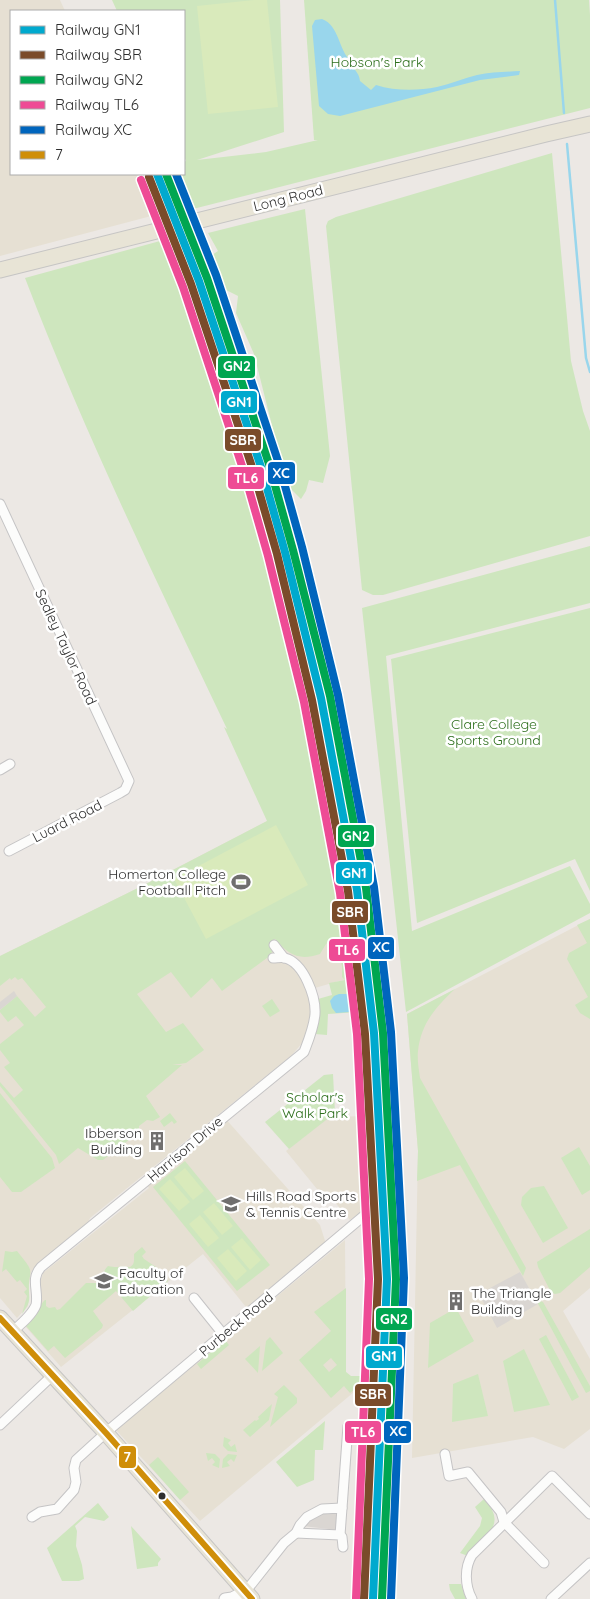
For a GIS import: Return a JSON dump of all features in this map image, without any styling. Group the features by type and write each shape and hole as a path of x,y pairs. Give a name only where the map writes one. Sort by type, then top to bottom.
{"main road":[{"name":"Long Road","path":"0,270 586,125"},
{"path":"0,1318 106,1433 249,1595"}],"street":[{"name":"Sedley Taylor Road","path":"0,504 127,778 128,785 125,790"},
{"path":"0,770 10,764"},
{"name":"Luard Road","path":"9,851 125,790"},
{"name":"Harrison Drive","path":"13,1331 35,1306 36,1274 41,1267 304,1052 312,1030 315,1005 311,987 302,973 292,962 284,958 274,945"},
{"path":"273,958 284,958"},
{"name":"Purbeck Road","path":"32,1517 40,1512 57,1509 74,1490 76,1460 366,1214"},
{"path":"194,1298 223,1334"},
{"path":"0,1425 53,1375"},
{"path":"343,1547 344,1541 340,1535 348,1426"},
{"path":"445,1454 449,1476 468,1472 501,1512 504,1522 544,1563"},
{"path":"472,1599 466,1577 468,1562 472,1555 552,1476 590,1514"},
{"path":"225,1599 249,1595 284,1543 296,1533 307,1517 327,1508 342,1508"},
{"path":"296,1533 340,1535"},
{"path":"552,1599 590,1563"}],"shaded area":[{"path":"0,0 60,0 65,10 10,10 10,175 137,175 155,215 0,256"},
{"path":"328,793 357,979 339,981 308,990 312,1006 308,1030 303,1042 291,1056 90,1218 87,1225 42,1261 31,1272 28,1306 17,1318 0,1298 0,956 142,886 267,821"},
{"path":"590,919 590,1288 563,1311 590,1359 590,1429 564,1449 533,1437 412,1458 418,1151 407,1014"},
{"path":"14,991 17,996 0,1010 0,1002"},
{"path":"367,1116 372,1204 350,1220 333,1200 326,1200 286,1151 329,1117"},
{"path":"224,1117 320,1225 327,1247 250,1312 203,1254 61,1367 25,1326 43,1273 149,1188 145,1182"},
{"path":"345,1240 346,1372 354,1392 200,1521 116,1430"},
{"path":"520,1272 538,1304 497,1328 479,1294"},
{"path":"339,1510 338,1530 302,1526 314,1514"}],"green space":[{"name":"Hobson's Park","path":"112,0 280,0 284,132 197,160 266,152 318,140 314,140 304,0 589,0 590,108 181,212 165,175 185,175 185,10 117,10"},
{"path":"267,0 278,107 208,114 197,6"},
{"path":"552,153 571,361 583,411 590,431 590,536 383,595 373,595 362,590 326,226 328,221 336,217"},
{"path":"305,209 330,456 323,483 309,480 306,491 301,499 287,485 254,354 236,313 238,296 220,287 206,259 218,251 208,233"},
{"path":"171,238 220,373 275,557 292,622 326,781 328,781 358,965 351,979 357,979 359,1012 328,1014 327,1035 315,1034 320,1012 318,999 332,995 329,983 345,980 342,977 342,966 334,939 326,944 320,954 300,957 290,953 275,939 270,943 273,948 271,955 222,991 212,978 191,998 171,972 137,994 166,1032 183,1023 204,1050 186,1063 172,1065 182,1065 146,1096 160,1117 153,1121 147,1120 139,1126 139,1132 103,1160 98,1160 78,1148 59,1164 56,1155 0,1086 0,1082 14,1098 23,1090 4,1067 10,1063 0,1050 0,1044 24,1025 16,1016 8,1022 0,1010 17,996 35,1017 46,1007 22,978 18,980 15,977 11,980 10,978 0,986 0,956 142,886 267,821 224,727 227,729 96,449 25,278"},
{"path":"590,546 590,603 386,656 412,931 570,866 590,904 590,913 406,1012 362,608"},
{"name":"Clare College Sports Ground","path":"590,608 590,891 575,859 417,923 391,659"},
{"name":"Homerton College Football Pitch","path":"276,825 308,885 206,939 174,879"},
{"path":"590,919 590,1019 580,1013 575,1005 588,997 567,959 569,953 587,943 577,925"},
{"path":"455,989 436,1009 422,1032 418,1054 420,1078 526,1268 523,1276 460,1165 417,1181 418,1151 407,1014"},
{"path":"272,999 280,1011 270,1017 262,1006"},
{"name":"Scholar's Walk Park","path":"333,1074 335,1113 289,1149 265,1122 324,1075"},
{"path":"0,1093 52,1158 55,1168 21,1192 12,1192 0,1177"},
{"path":"170,1113 177,1122 174,1124 172,1121 164,1127 160,1121"},
{"path":"579,1147 590,1166 590,1190 582,1195 561,1158"},
{"path":"185,1161 270,1265 237,1291 153,1187"},
{"path":"185,1168 204,1191 193,1200 174,1177"},
{"path":"170,1179 190,1202 179,1211 159,1189"},
{"path":"544,1186 568,1228 543,1243 521,1205 522,1197 531,1188"},
{"path":"214,1203 233,1226 222,1235 203,1212"},
{"path":"200,1215 219,1238 208,1247 189,1224"},
{"path":"590,1229 590,1267 560,1293 555,1294 551,1292 537,1262"},
{"path":"242,1238 261,1260 250,1270 231,1247"},
{"path":"142,1247 146,1252 142,1256 144,1259 159,1269 168,1281 133,1311 116,1291 93,1311 103,1325 102,1328 65,1358 54,1346 48,1351 26,1326 36,1316 45,1300 46,1306 49,1308 55,1307 57,1310 86,1283 98,1283 100,1287 106,1284 104,1275 108,1266 132,1266 134,1254"},
{"path":"228,1249 247,1271 236,1281 217,1258"},
{"path":"5,1251 17,1251 30,1269 29,1302 22,1314 27,1296 24,1292 27,1289 20,1280 17,1282 6,1269 2,1272"},
{"path":"346,1288 346,1372 351,1376 363,1376 364,1382 350,1393 344,1386 331,1398 299,1360 331,1331 314,1312","holes":["331,1358 337,1365 329,1372 323,1365"]},
{"path":"536,1300 543,1302 590,1386 590,1391 586,1393"},
{"path":"456,1308 474,1341 428,1368 430,1323"},
{"path":"546,1335 579,1397 572,1401 539,1339"},
{"path":"270,1337 283,1353 262,1371 266,1341"},
{"path":"225,1340 229,1345 201,1369 197,1364"},
{"path":"260,1346 258,1373 245,1359"},
{"path":"524,1349 550,1405 514,1412 503,1361"},
{"path":"478,1374 488,1416 452,1422 453,1384"},
{"path":"284,1385 297,1398 297,1403 270,1427 278,1397 274,1394"},
{"path":"272,1404 269,1420 250,1437 243,1430 259,1419 258,1417"},
{"path":"325,1421 323,1450 315,1450 314,1480 297,1487 276,1462"},
{"path":"224,1437 231,1440 228,1443 231,1447 235,1444 237,1452 228,1451 223,1446"},
{"path":"206,1453 215,1454 220,1459 219,1468 212,1465 215,1462 212,1458 208,1461"},
{"path":"228,1454 237,1455 234,1462 231,1459 227,1462 230,1466 222,1468 223,1459"},
{"path":"158,1457 189,1492 180,1500 149,1465"},
{"path":"484,1499 491,1508 494,1523 487,1536 468,1556 460,1553 480,1526 482,1518 475,1507"},
{"path":"98,1503 109,1517 104,1521 85,1517 75,1526 77,1531 76,1546 84,1579 79,1581 62,1581 47,1548"},
{"path":"131,1526 161,1559 158,1566 137,1569"},
{"path":"449,1584 461,1584 466,1599 455,1599"}],"water":[{"path":"322,19 328,22 336,32 360,81 371,90 376,85 414,90 429,88 477,75 493,73 520,71 519,75 480,80 340,116 328,114 319,106 312,26 315,20"},
{"path":"339,994 349,994 354,1000 355,1008 349,1012 336,1013 330,1001"}],"waterway":[{"path":"555,0 564,113"},
{"path":"567,144 586,358 590,372"}],"rail line":[{"name":"GN1","path":"157,175 199,281 261,467 285,552 321,698 357,890 374,1033 387,1279 373,1599"},
{"name":"GN2","path":"166,175 207,278 269,464 330,696 366,888 383,1033 396,1279 382,1599"},
{"name":"XC","path":"176,175 216,275 278,461 302,547 338,695 374,887 391,1032 404,1278 391,1599"},
{"name":"SBR","path":"149,177 191,284 253,470 277,554 312,700 348,891 365,1034 378,1279 364,1599"},
{"name":"TL6","path":"141,180 183,287 244,472 268,556 304,702 340,893 357,1034 369,1279 356,1598"}],"transit line":[{"name":"7","path":"0,1318 106,1433 252,1599"}],"place":[{"name":"Homerton College Football Pitch","path":"241,882"},
{"name":"Ibberson Building","path":"157,1141"},
{"name":"Hills Road Sports & Tennis Centre","path":"231,1204"},
{"name":"Faculty of Education","path":"104,1281"},
{"name":"The Triangle Building","path":"456,1301"}]}
